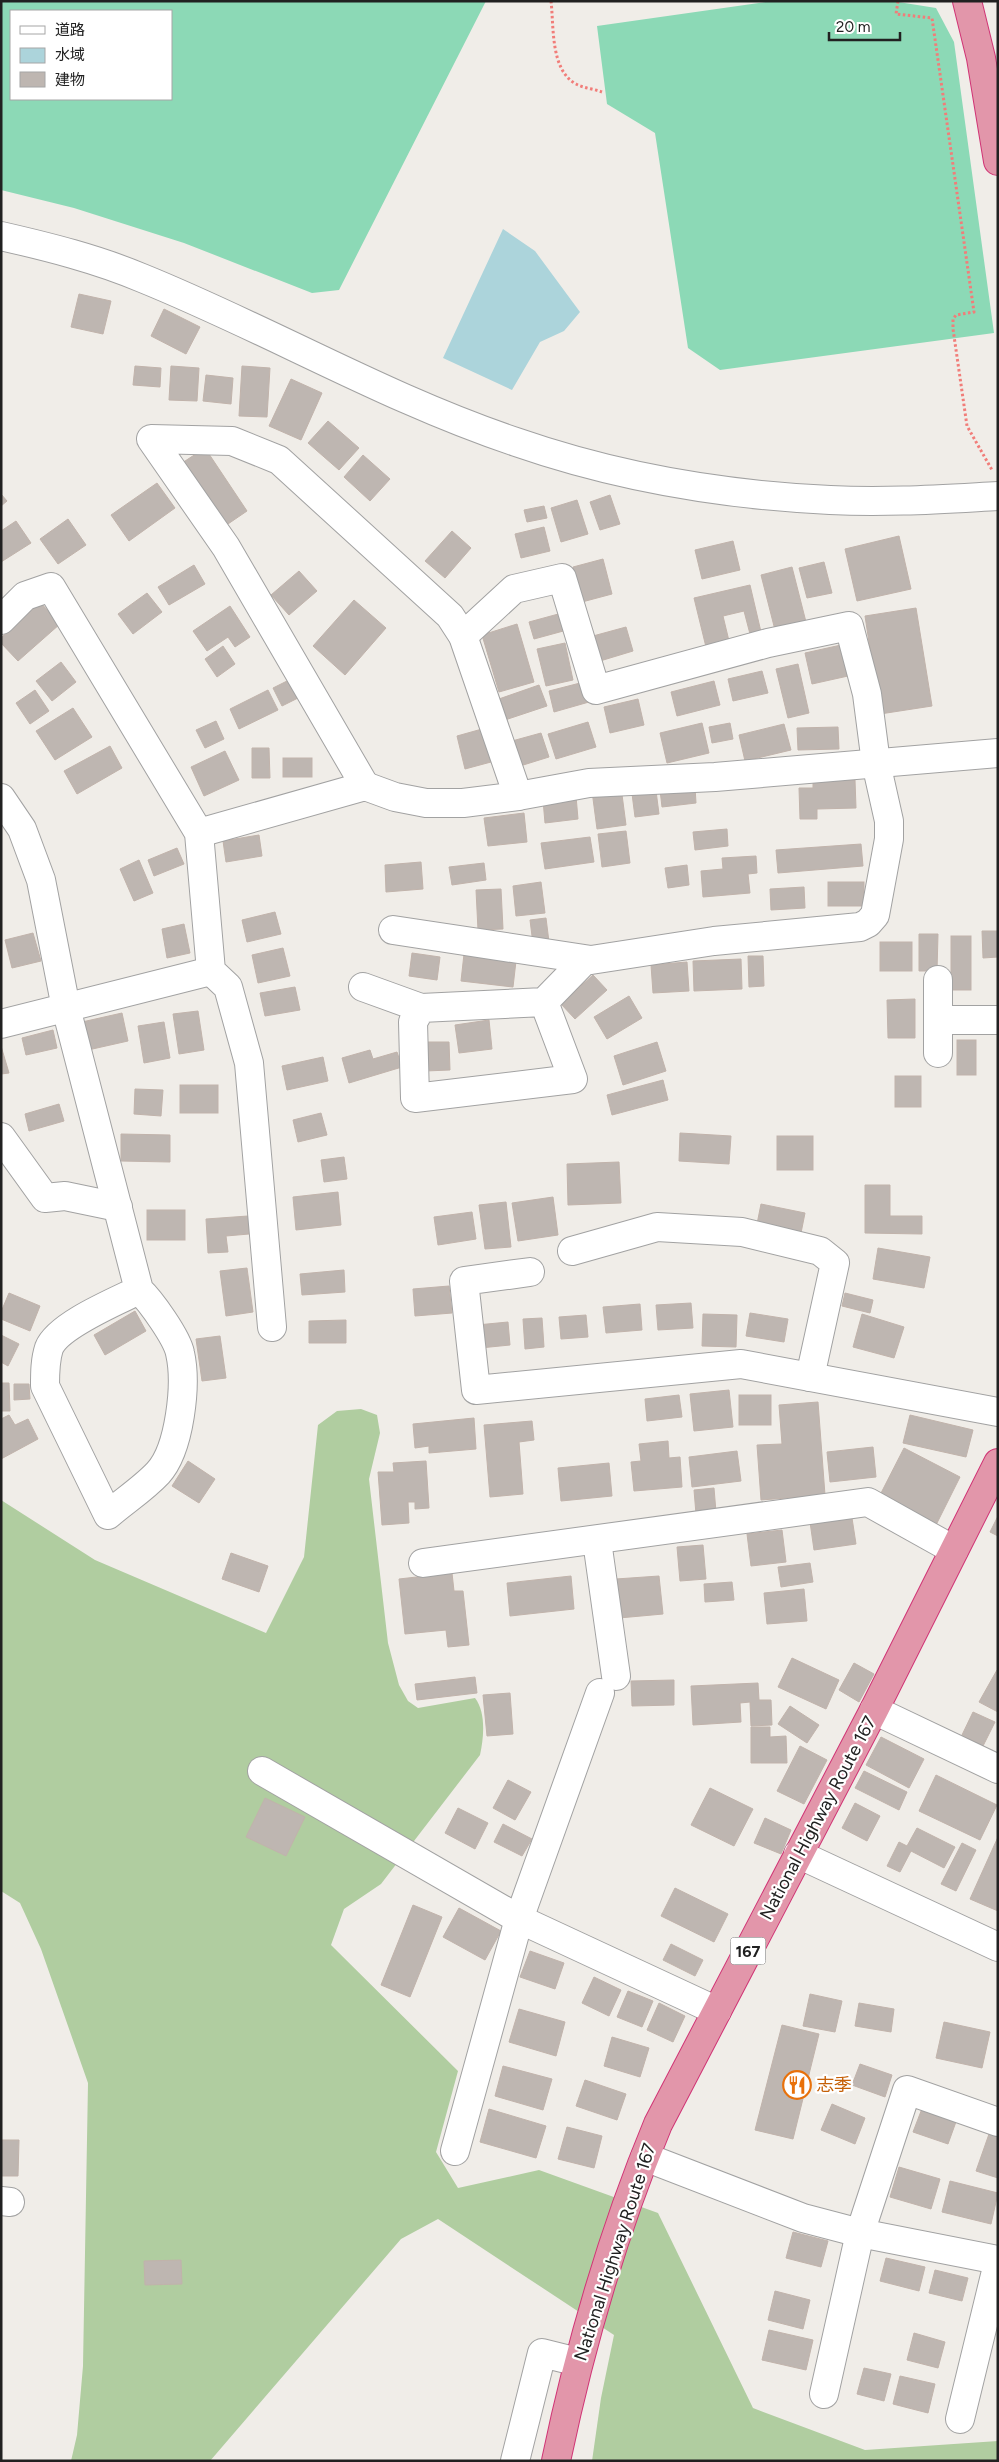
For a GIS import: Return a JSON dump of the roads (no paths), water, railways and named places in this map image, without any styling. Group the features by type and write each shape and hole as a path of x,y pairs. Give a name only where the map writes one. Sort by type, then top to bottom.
{"highway":[{"path":"967,1 981,58 998,161"},
{"name":"National Highway Route 167","path":"556,2461 578,2362 635,2181 658,2124 874,1710 998,1463"}],"street":[{"path":"1,236 40,245 141,277 432,409 515,442 618,472 713,489 831,500 998,496"},
{"path":"365,786 226,547 151,439 232,441 279,460 450,616 463,636 518,796"},
{"path":"393,930 585,960 714,941 860,927 868,923 875,915 889,839 889,821 876,763 868,694 849,626 768,643 596,690 562,578 514,589 463,636"},
{"path":"1,620 25,596 51,586 199,832 211,971 228,987 249,1063 272,1327"},
{"path":"199,832 365,786 395,797 426,803 463,803 518,796 589,783 715,777 998,753"},
{"path":"1,798 22,829 41,880 66,1008 139,1290 150,1301 180,1351 184,1381 176,1439 159,1472 108,1515 45,1386 46,1364 50,1346 68,1326 139,1290"},
{"path":"363,987 421,1008 544,1002 585,960"},
{"path":"1,1024 211,971"},
{"path":"938,980 938,1053"},
{"path":"421,1008 413,1022 415,1098 572,1079 544,1002"},
{"path":"938,1020 998,1020"},
{"path":"1,1137 45,1198 65,1196 118,1207"},
{"path":"572,1251 657,1228 742,1232 820,1251 835,1263 810,1377"},
{"path":"530,1272 464,1281 476,1390 741,1364 998,1412"},
{"path":"422,1563 597,1541 868,1502 954,1550"},
{"path":"455,2151 519,1919 608,1684 597,1541"},
{"path":"874,1710 998,1769"},
{"path":"262,1771 519,1919 717,2011"},
{"path":"798,1854 998,1948"},
{"path":"824,2394 860,2233 907,2090 998,2122"},
{"path":"644,2157 803,2218 860,2233 998,2262 960,2419"},
{"path":"515,2461 542,2353 578,2362"}],"water":[{"path":"503,229 535,251 580,312 564,331 540,342 512,390 443,358"}],"place":[{"name":"志季","path":"797,2085"}]}
